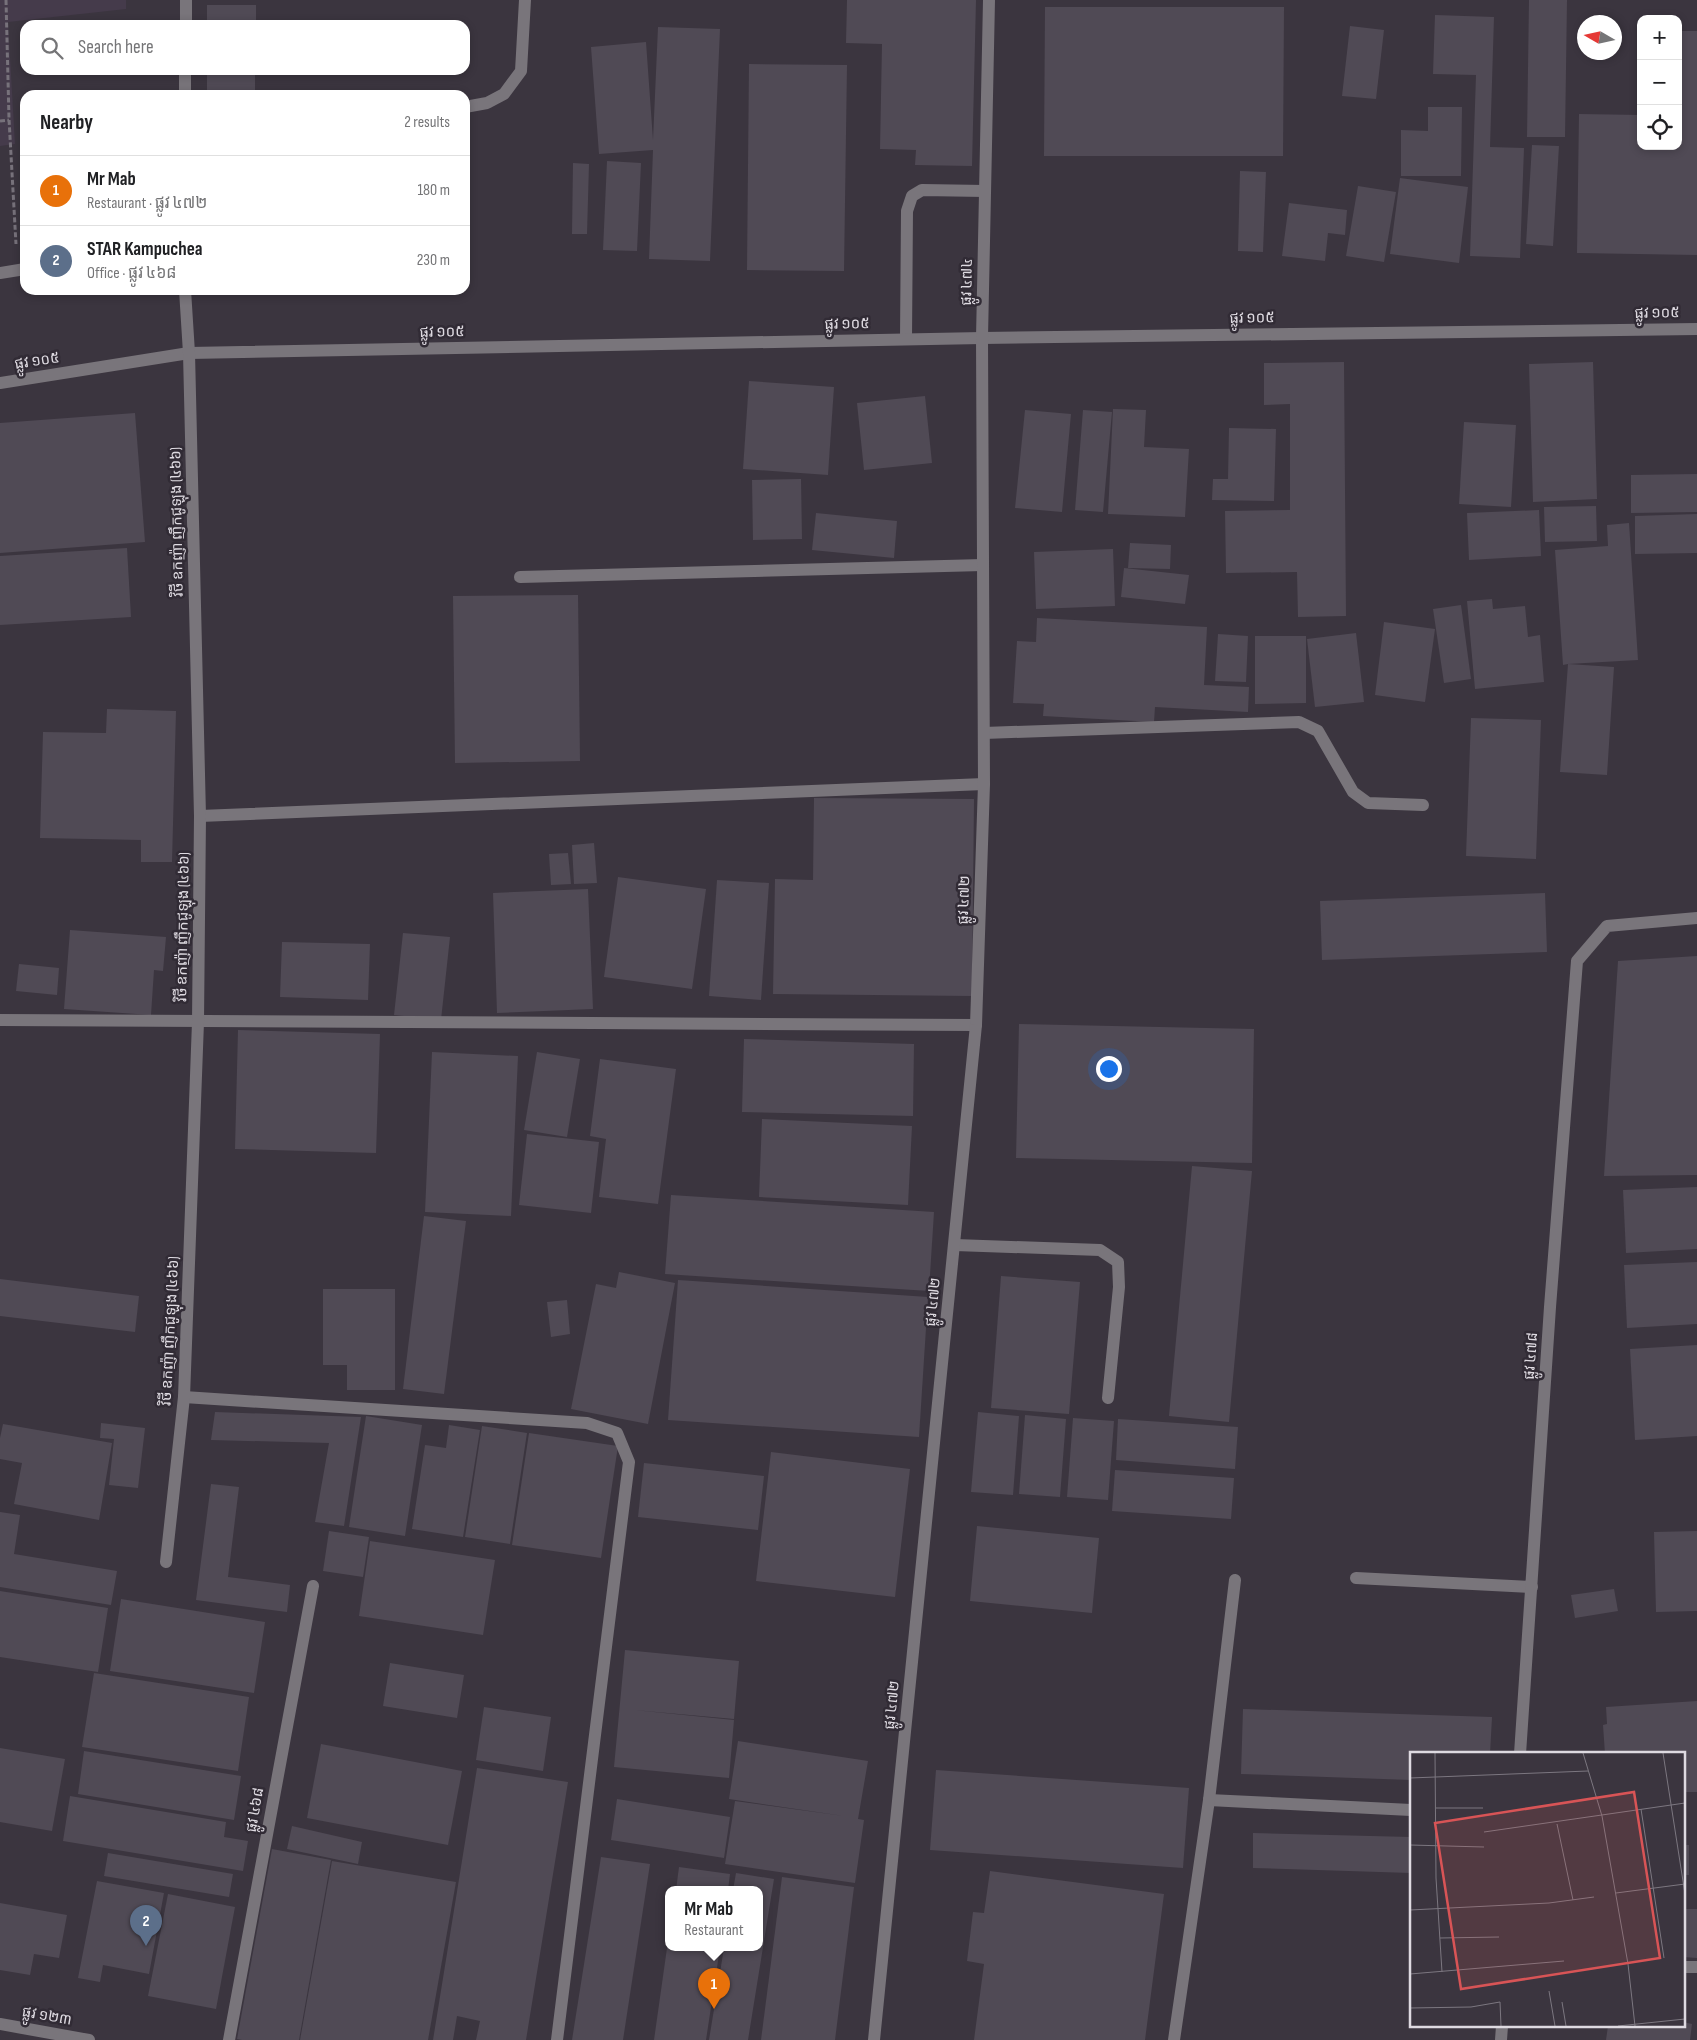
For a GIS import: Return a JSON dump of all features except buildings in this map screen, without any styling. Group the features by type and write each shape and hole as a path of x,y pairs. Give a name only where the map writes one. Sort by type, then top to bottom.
{"street":[{"path":"186,0 186,20"},
{"path":"470,106 487,103 504,94 522,71 525,0"},
{"name":"ផ្លូវ ៤៧៤","path":"983,565 982,338 989,0"},
{"path":"185,75 185,90"},
{"path":"906,339 907,211 912,196 922,190 985,191"},
{"path":"0,272 20,269"},
{"name":"វិថី ឧកញ៉ា ញឹកជូឡុង (៤៦៦)","path":"166,1562 184,1397 198,1022 200,816 189,353 185,295"},
{"name":"ផ្លូវ ១០៥","path":"0,383 189,353 906,339 1697,329"},
{"path":"520,577 983,565"},
{"name":"ផ្លូវ ៤៧២","path":"874,2040 976,1025 984,784 983,565"},
{"path":"984,733 1298,722 1318,731 1353,792 1368,803 1423,805"},
{"path":"200,816 984,784"},
{"name":"ផ្លូវ ៤៧៨","path":"1520,1752 1577,961 1607,926 1697,918"},
{"path":"0,1020 976,1025"},
{"path":"955,1244 1100,1250 1118,1262 1119,1287 1108,1398"},
{"path":"184,1397 587,1424 617,1433 629,1462 557,2040"},
{"path":"1356,1578 1532,1587"},
{"path":"1174,2040 1208,1800 1235,1580"},
{"name":"ផ្លូវ ៤៦៨","path":"229,2040 313,1586"},
{"path":"1208,1800 1410,1810"},
{"path":"1684,1967 1697,1967"},
{"name":"ផ្លូវ ១២៣","path":"0,2024 89,2040"}],"path":[{"path":"6,0 9,120 20,246"},
{"path":"0,121 9,120"}],"shaded area":[{"path":"0,0 126,0 126,9 8,22 15,144 0,146"}],"place":[{"name":"STAR Kampuchea","path":"146,1946"},
{"name":"Mr Mab","path":"714,2009"}]}
